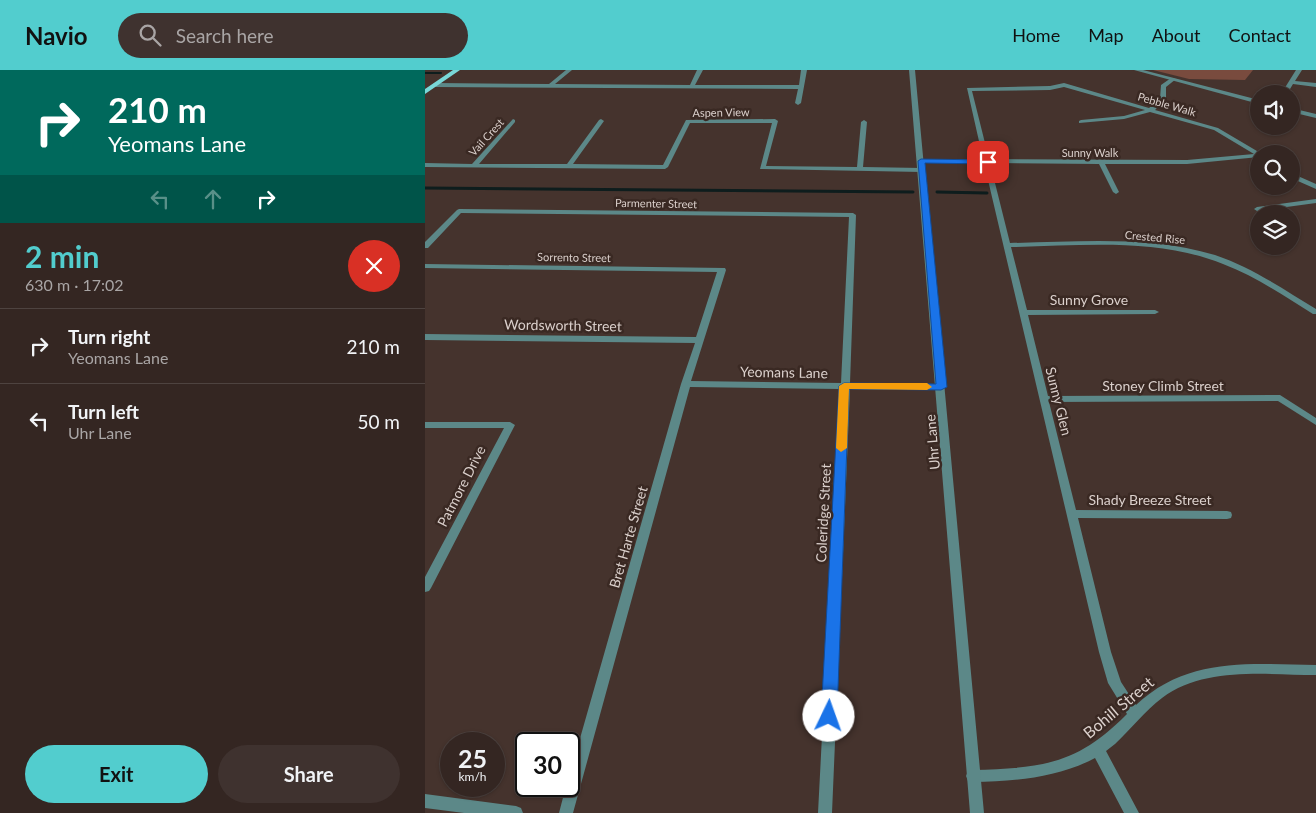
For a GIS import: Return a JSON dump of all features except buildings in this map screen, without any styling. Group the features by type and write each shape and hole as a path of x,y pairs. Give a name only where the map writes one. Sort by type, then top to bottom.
{"main road":[{"path":"425,92 457,70"}],"street":[{"path":"550,86 569,70"},
{"path":"692,86 700,70"},
{"path":"798,103 804,70"},
{"name":"Uhr Lane","path":"912,70 922,165 977,813"},
{"path":"1137,70 1250,100"},
{"path":"1291,85 1299,70"},
{"path":"1081,122 1119,119 1148,109 1163,100 1163,86 1173,79"},
{"path":"1293,82 1316,85"},
{"path":"435,85 801,87"},
{"name":"Pebble Walk","path":"969,89 1050,88 1064,85 1223,132 1250,148"},
{"name":"Sunny Glen","path":"969,89 1105,652 1115,683 1134,714"},
{"path":"1300,112 1316,116"},
{"path":"568,166 601,120"},
{"name":"Vail Crest","path":"474,166 513,121"},
{"name":"Aspen View","path":"425,165 665,167 688,121 775,121 761,168 860,169 922,165"},
{"path":"860,169 863,122"},
{"name":"Sunny Walk","path":"922,165 988,162 1201,162 1250,155"},
{"path":"1101,162 1117,192"},
{"path":"1300,179 1316,187"},
{"path":"1286,205 1316,201"},
{"name":"Parmenter Street","path":"425,246 459,211 853,214"},
{"name":"Coleridge Street","path":"825,813 853,214"},
{"name":"Crested Rise","path":"1007,245 1134,245 1180,249 1235,266 1316,312"},
{"name":"Sorrento Street","path":"425,266 722,270"},
{"name":"Bret Harte Street","path":"566,813 686,384 722,270"},
{"name":"Sunny Grove","path":"1023,313 1155,312"},
{"name":"Wordsworth Street","path":"425,336 700,340"},
{"name":"Yeomans Lane","path":"686,384 941,387"},
{"name":"Stoney Climb Street","path":"1045,399 1280,398 1316,422"},
{"name":"Patmore Drive","path":"425,425 510,425 425,588"},
{"name":"Shady Breeze Street","path":"1072,514 1227,515"},
{"name":"Bohill Street","path":"973,776 1044,772 1079,760 1098,749 1134,714 1163,690 1189,678 1234,670 1316,670"},
{"path":"1098,749 1132,813"},
{"path":"432,806 516,813"}],"shaded area":[{"path":"1153,70 1253,70 1245,80 1189,79"}],"waterway":[{"path":"425,73 441,73"},
{"path":"448,188 425,188 913,192"},
{"path":"937,192 987,193"}],"slow traffic":[{"path":"841,448 844,386 927,387"}],"route":[{"path":"829,716 844,386 941,387 921,161 988,162"}]}
